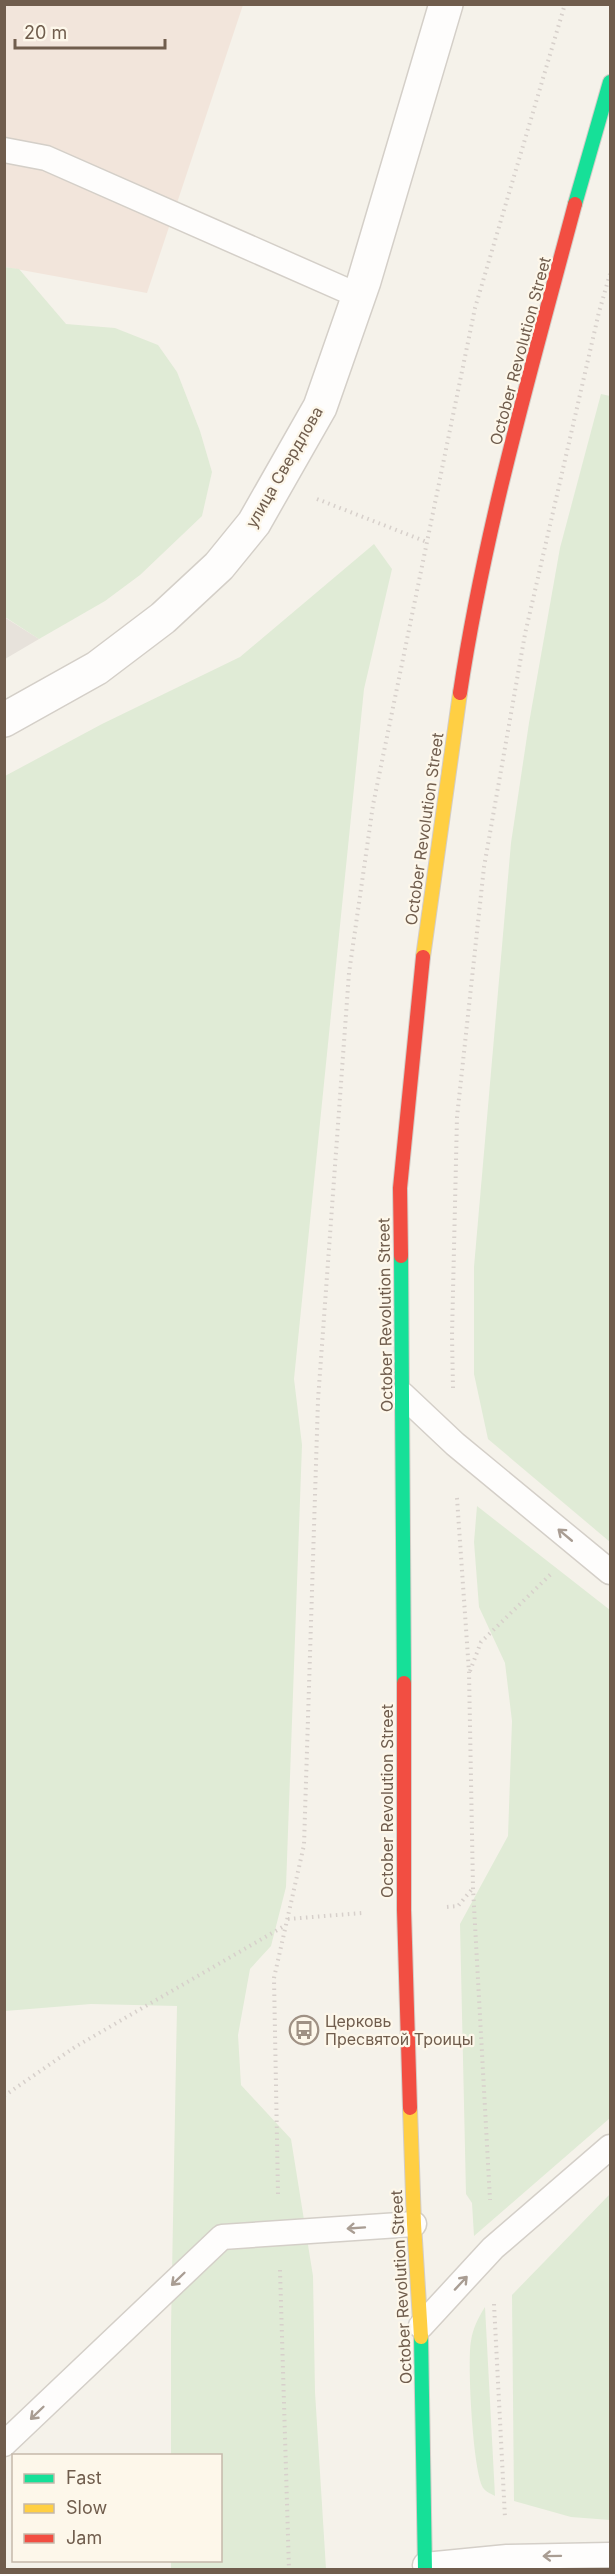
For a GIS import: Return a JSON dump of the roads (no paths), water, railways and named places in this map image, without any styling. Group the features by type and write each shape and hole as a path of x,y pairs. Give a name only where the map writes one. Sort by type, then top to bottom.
{"main road":[{"name":"October Revolution Street","path":"425,2567 421,2326 414,2224 404,1910 403,1395 400,1188 418,993 460,688 486,551 523,399 586,162 610,82"}],"street":[{"name":"улица Свердлова","path":"4,720 98,668 163,618 219,566 254,524 320,407 359,296 446,4"}],"lane":[{"path":"4,150 46,158 359,296"},
{"path":"403,1395 455,1444 610,1572"},
{"path":"421,2326 493,2248 610,2147"},
{"path":"4,2444 222,2237 414,2224"},
{"path":"425,2567 507,2557 610,2555"}],"place":[{"name":"Церковь Пресвятой Троицы","path":"304,2030"}]}
